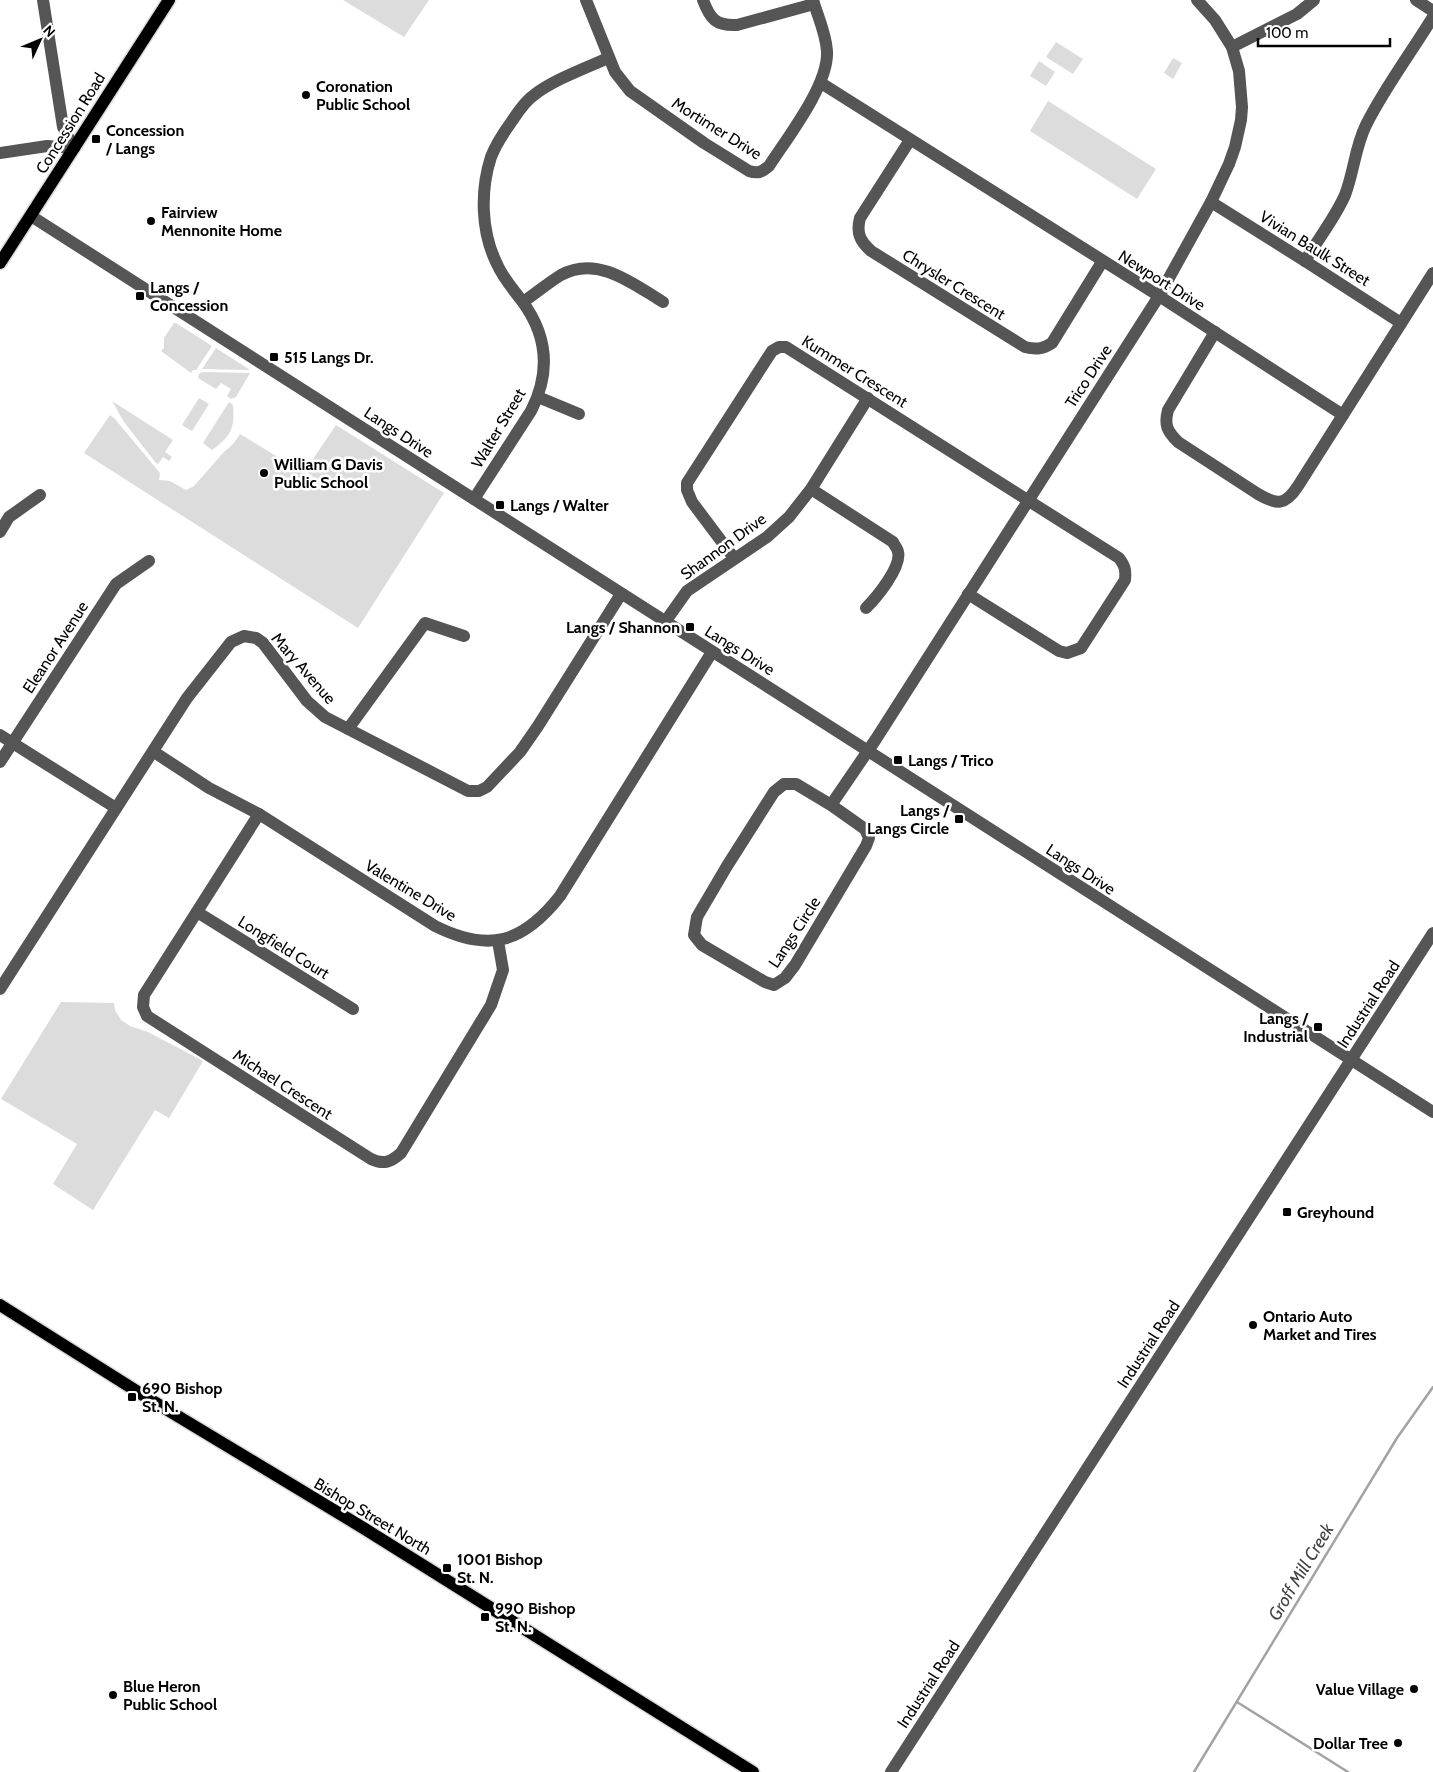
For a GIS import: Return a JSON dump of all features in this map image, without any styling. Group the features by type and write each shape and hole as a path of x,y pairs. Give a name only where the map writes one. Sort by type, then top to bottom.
{"main road":[{"name":"Concession Road","path":"0,264 169,0"},
{"name":"Bishop Street North","path":"0,1305 146,1397 365,1529 753,1772"}],"street":[{"path":"43,0 63,127 74,148"},
{"name":"Mortimer Drive","path":"586,0 608,58 621,81 630,91 704,143 756,174 769,166 821,83 827,53 825,37 813,2"},
{"path":"703,0 707,12 714,22 727,26 737,25 813,2"},
{"name":"Trico Drive","path":"868,751 1159,296 1211,202 1236,147 1242,107 1239,71 1232,47 1215,20 1197,0"},
{"path":"1232,47 1296,14 1314,0"},
{"path":"1416,0 1433,11"},
{"path":"1305,261 1339,208 1346,193 1355,153 1366,125 1433,17"},
{"name":"Walter Street","path":"474,499 531,411 538,397 544,359 543,342 538,326 504,277 491,251 484,223 485,192 491,157 504,132 534,95 608,58"},
{"name":"Newport Drive","path":"821,83 1102,262 1159,296 1343,415"},
{"name":"Chrysler Crescent","path":"910,140 860,218 858,232 860,239 871,251 1025,347 1034,350 1044,348 1052,342 1102,262"},
{"path":"0,153 47,146 74,148"},
{"name":"Vivian Baulk Street","path":"1211,202 1401,323"},
{"name":"Langs Drive","path":"31,216 1433,1112"},
{"path":"523,302 562,275 582,268 606,270 663,302"},
{"path":"1215,332 1168,410 1165,422 1168,433 1178,442 1258,494 1270,501 1283,502 1291,497 1433,273"},
{"name":"Kummer Crescent","path":"734,558 692,502 687,490 687,483 772,351 783,347 791,350 868,398 1118,558 1124,565 1126,572 1125,580 1081,648 1067,654 1059,651 968,594"},
{"path":"538,397 579,414"},
{"name":"Shannon Drive","path":"665,622 687,591 778,528 789,517 811,489 868,398"},
{"path":"811,489 893,542 899,553 898,563 878,595 866,608"},
{"path":"0,532 10,517 40,495"},
{"name":"Eleanor Avenue","path":"0,762 116,584 149,561"},
{"name":"Mary Avenue","path":"0,989 187,698 231,642 244,636 256,638 263,643 307,701 325,717 468,791 479,791 488,787 520,752 621,594"},
{"path":"348,729 425,623 464,636"},
{"name":"Valentine Drive","path":"154,752 209,788 259,814 435,926 464,939 481,942 498,941 532,926 549,910 560,896 712,652"},
{"path":"0,735 116,808"},
{"path":"831,805 868,751"},
{"name":"Langs Circle","path":"784,784 796,784 831,805 865,829 869,838 810,940 785,978 774,985 765,982 702,944 694,935 697,917 774,792 784,784"},
{"name":"Michael Crescent","path":"259,814 144,995 143,1007 147,1016 370,1160 378,1163 387,1162 401,1152 491,1005 503,970 498,941"},
{"name":"Longfield Court","path":"197,912 353,1009"},
{"name":"Industrial Road","path":"891,1772 1433,933"}],"shaded area":[{"path":"343,0 429,0 404,37"},
{"path":"1056,42 1083,59 1073,74 1046,57"},
{"path":"1173,58 1182,63 1173,79 1164,73"},
{"path":"1039,61 1055,72 1046,86 1030,76"},
{"path":"1048,101 1156,169 1137,199 1030,131"},
{"path":"174,323 212,346 196,370 193,370 191,373 161,351 164,348 164,338"},
{"path":"216,348 250,370 202,369"},
{"path":"202,372 250,373 236,397 231,399 227,396 231,389 221,383 216,389 198,378"},
{"path":"199,398 209,404 192,431 182,425"},
{"path":"112,401 173,440 165,452 172,457 169,461 163,457 158,464 156,463 124,422"},
{"path":"229,402 233,405 232,426 228,436 212,450 203,443"},
{"path":"110,415 160,473 159,480 170,481 186,490 194,486 240,434 312,478 313,476 305,471 336,425 444,493 358,628 84,453"},
{"path":"61,1002 114,1003 115,1010 121,1020 130,1026 148,1032 203,1061 169,1118 155,1110 93,1210 53,1184 77,1144 1,1099"}],"waterway":[{"name":"Groff Mill Creek","path":"1194,1772 1397,1438 1433,1387"},
{"path":"1237,1702 1348,1772"}],"place":[{"name":"Coronation Public School","path":"306,95"},
{"name":"Concession / Langs","path":"96,139"},
{"name":"Fairview Mennonite Home","path":"151,221"},
{"name":"Langs / Concession","path":"140,296"},
{"name":"515 Langs Dr.","path":"274,357"},
{"name":"William G Davis Public School","path":"264,473"},
{"name":"Langs / Walter","path":"500,505"},
{"name":"Langs / Shannon","path":"690,627"},
{"name":"Langs / Trico","path":"898,760"},
{"name":"Langs / Langs Circle","path":"959,819"},
{"name":"Langs / Industrial","path":"1318,1027"},
{"name":"Greyhound","path":"1287,1212"},
{"name":"Ontario Auto Market and Tires","path":"1253,1325"},
{"name":"690 Bishop St. N.","path":"132,1397"},
{"name":"1001 Bishop St. N.","path":"447,1568"},
{"name":"990 Bishop St. N.","path":"485,1617"},
{"name":"Value Village","path":"1414,1689"},
{"name":"Blue Heron Public School","path":"113,1695"},
{"name":"Dollar Tree","path":"1398,1743"}]}
